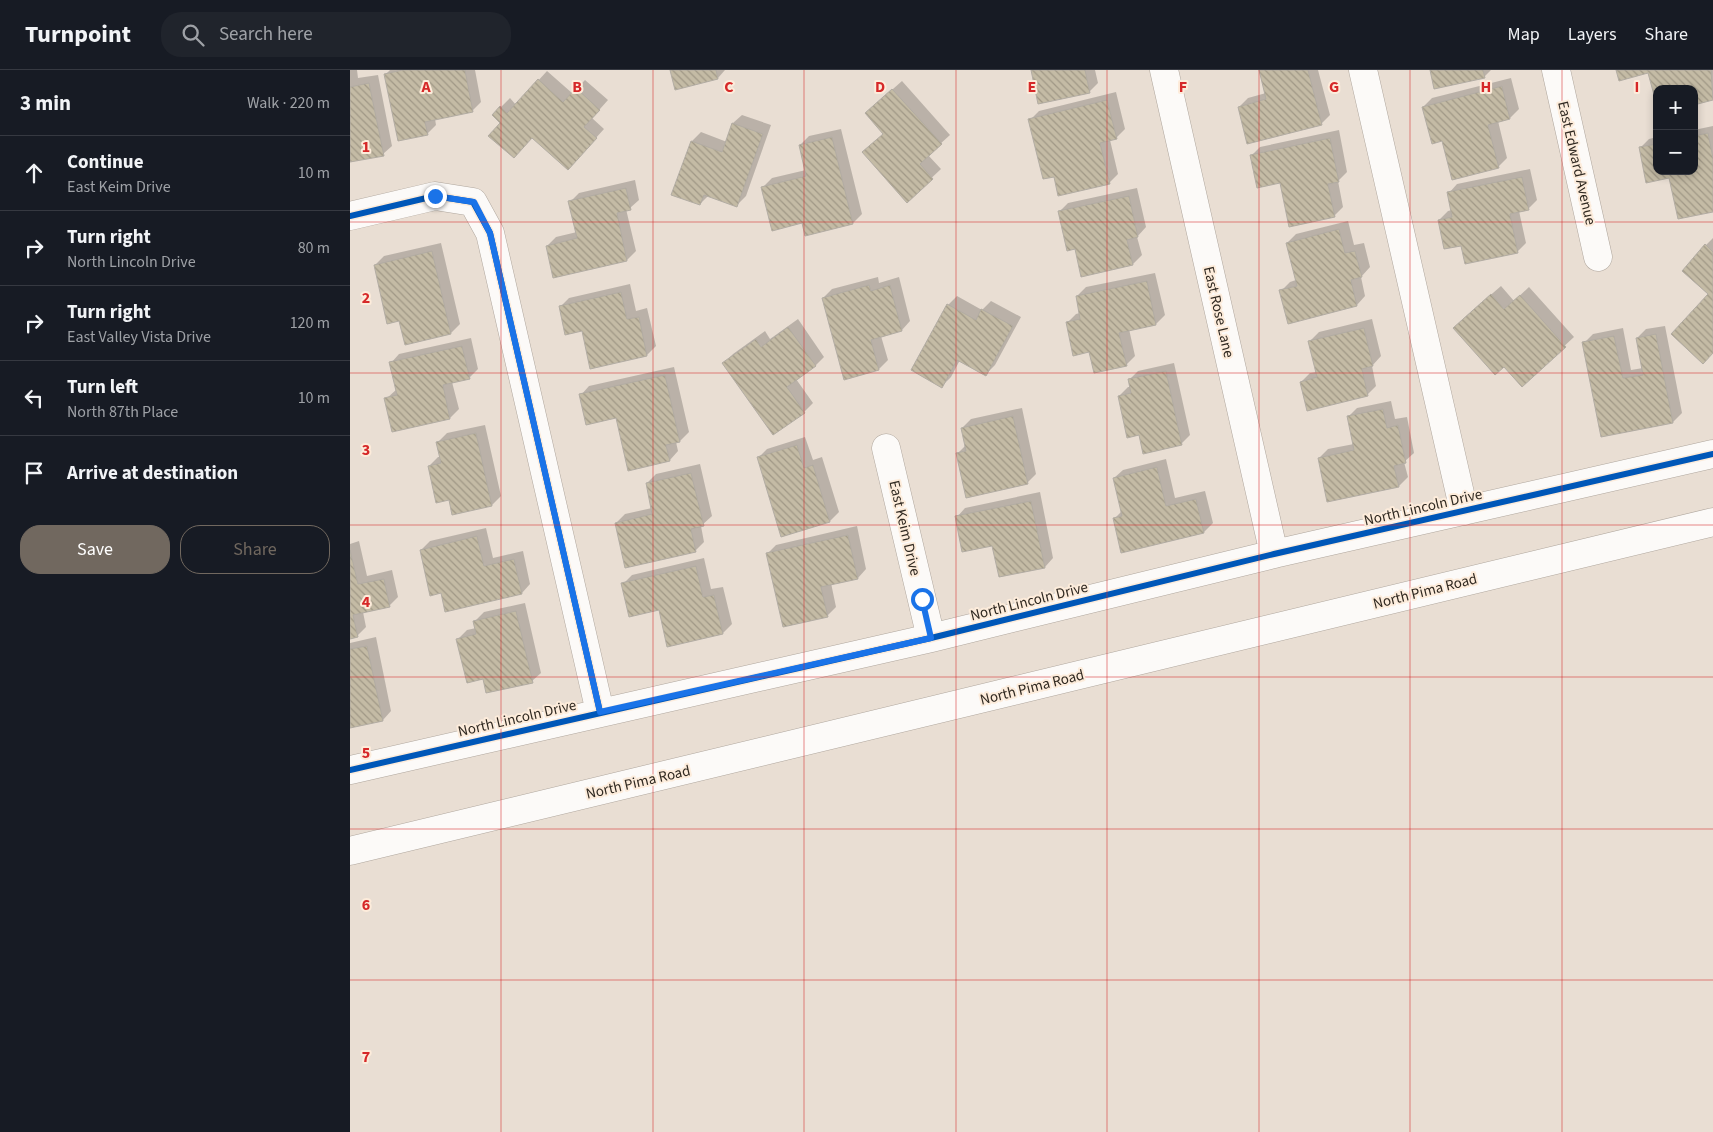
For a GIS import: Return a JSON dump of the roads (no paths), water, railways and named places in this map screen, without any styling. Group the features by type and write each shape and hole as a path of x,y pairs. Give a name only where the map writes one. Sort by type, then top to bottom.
{"street":[{"name":"East Rose Lane","path":"1164,70 1274,554"},
{"path":"1363,70 1464,511"},
{"name":"East Edward Avenue","path":"1556,70 1598,257"},
{"path":"350,216 435,196 474,202 490,233 600,712"},
{"name":"East Keim Drive","path":"886,448 931,638"},
{"name":"North Lincoln Drive","path":"350,770 931,638 1274,554 1713,454"},
{"name":"North Pima Road","path":"350,850 1713,522"}]}
